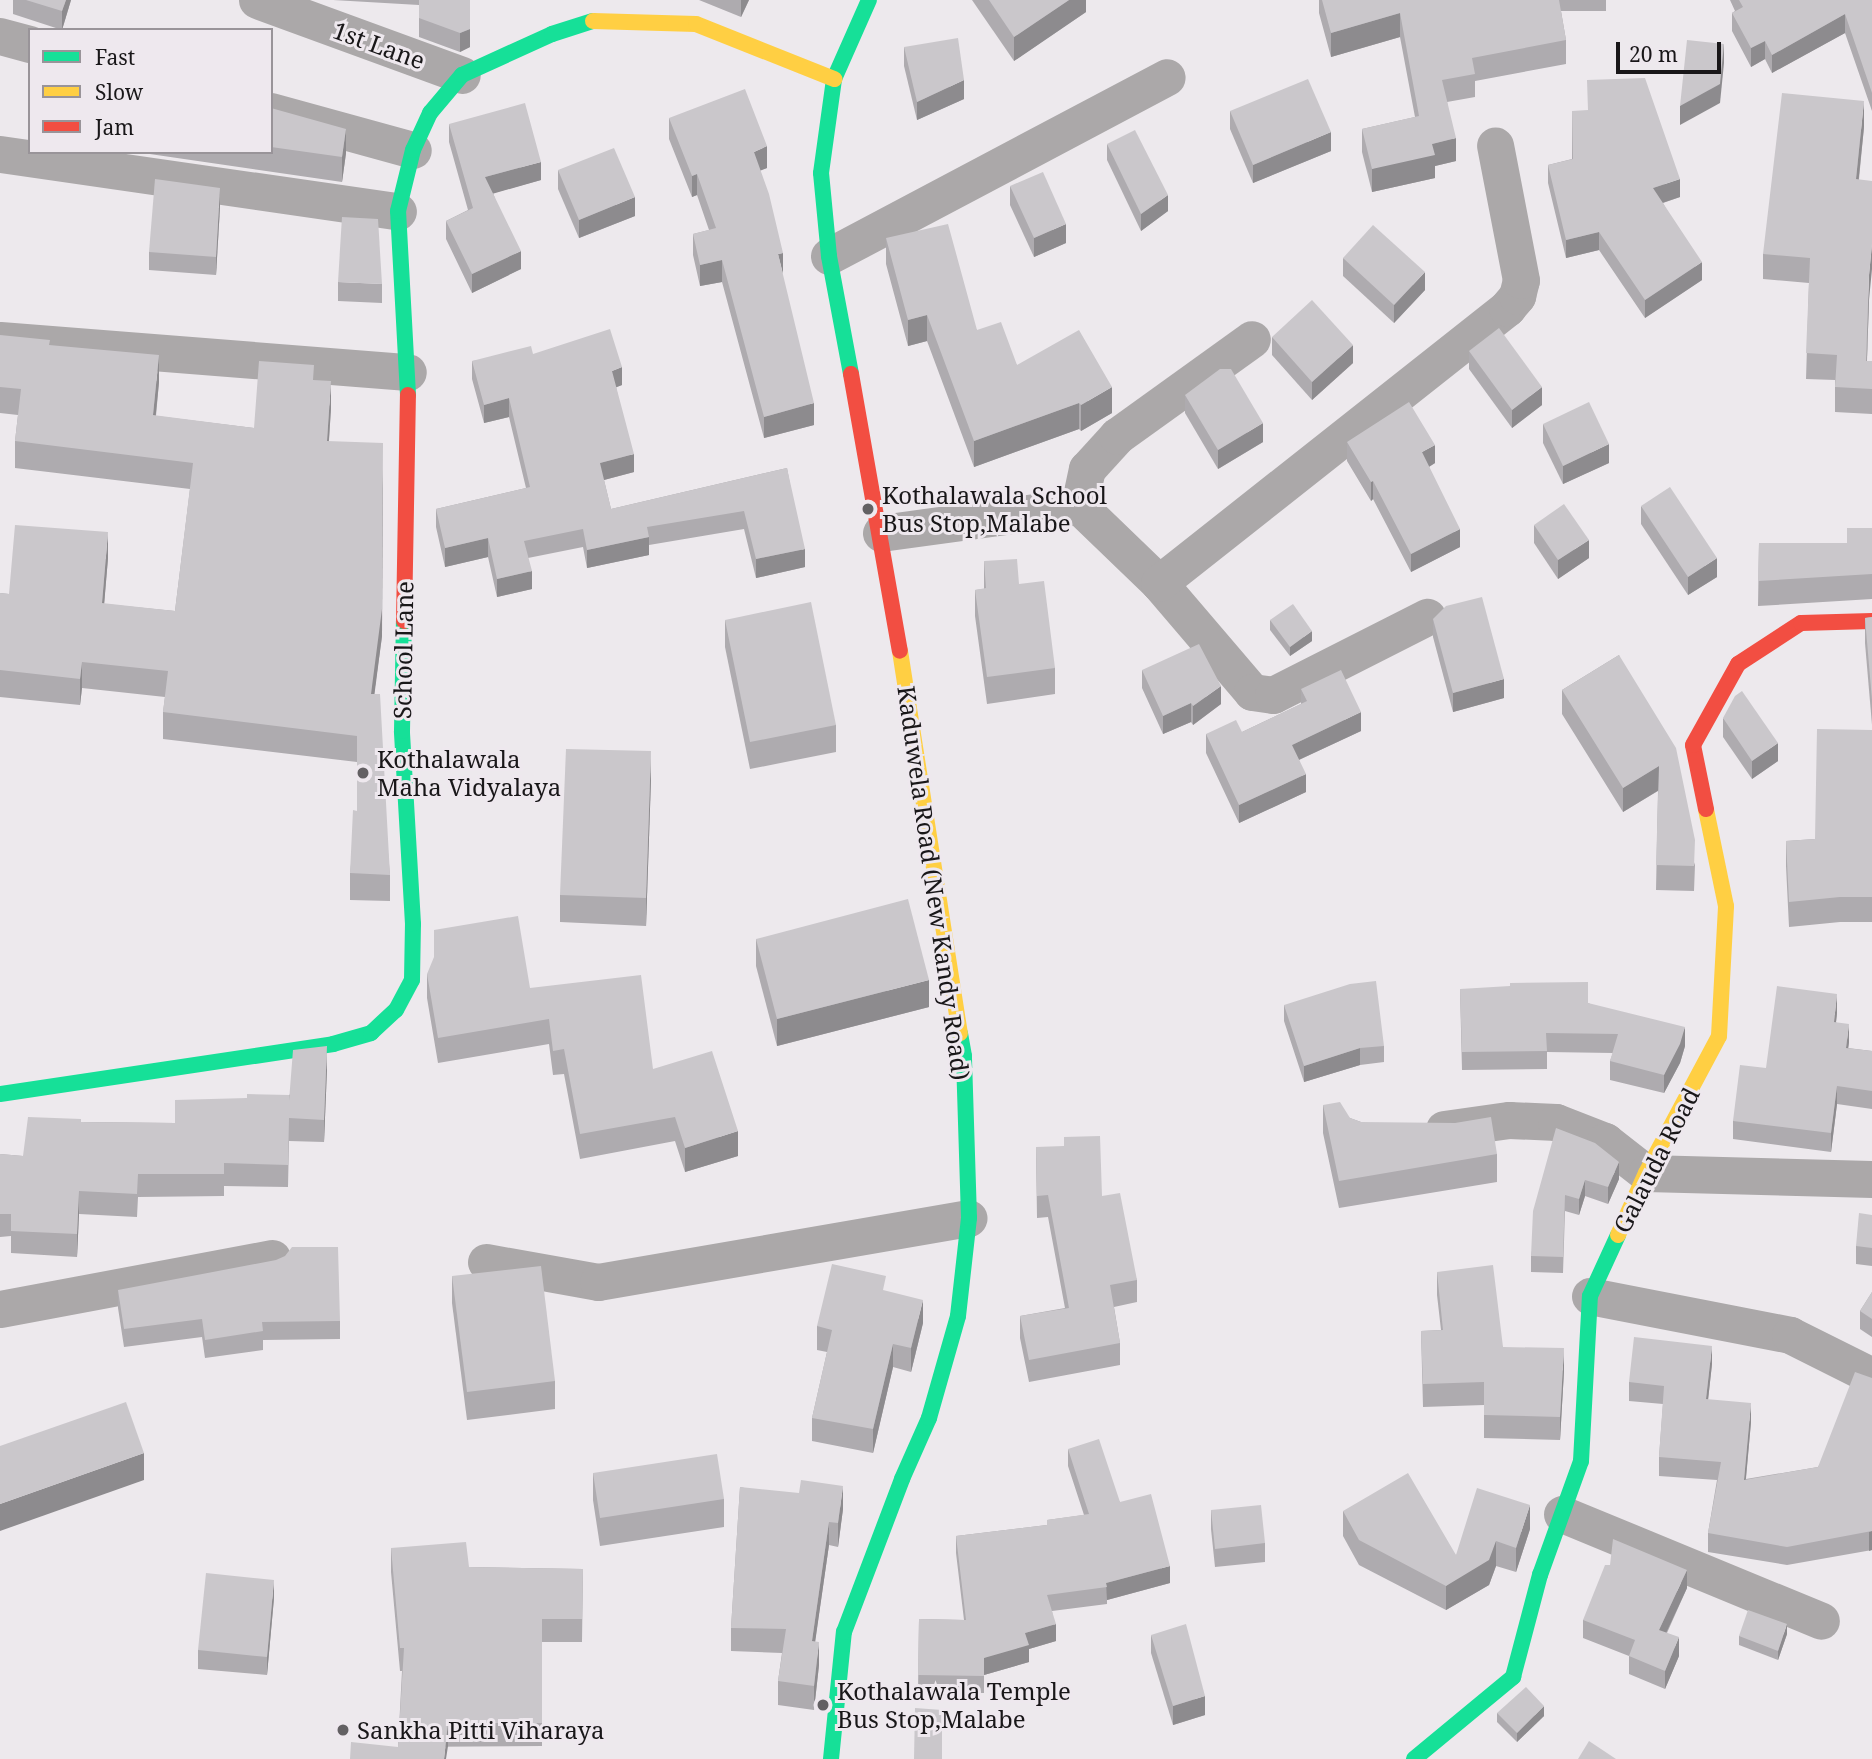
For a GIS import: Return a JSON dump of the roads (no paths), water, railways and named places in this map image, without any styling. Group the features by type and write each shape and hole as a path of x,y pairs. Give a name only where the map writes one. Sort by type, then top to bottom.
{"street":[{"name":"1st Lane","path":"257,0 462,75"},
{"name":"Kaduwela Road (New Kandy Road)","path":"831,1759 844,1632 902,1479 929,1418 958,1316 969,1218 964,1056 881,533 829,256 821,173 834,79 869,0"},
{"name":"School Lane","path":"0,1094 333,1044 371,1033 396,1010 412,980 413,946 402,731 408,372 398,211 413,150 430,113 462,75 552,34 598,20 696,24 834,79"},
{"path":"0,36 28,43"},
{"path":"829,256 1167,77"},
{"path":"273,112 413,150"},
{"path":"1159,583 1507,308 1517,296 1521,280 1495,145"},
{"path":"0,155 398,211"},
{"path":"1079,506 1087,469 1117,436 1252,338"},
{"path":"0,340 408,372"},
{"path":"1079,506 1159,583 1252,692 1273,695 1427,617"},
{"path":"881,533 1079,506"},
{"name":"Galauda Road","path":"1414,1759 1513,1677 1540,1575 1580,1461 1590,1296 1646,1173 1719,1036 1726,906 1693,745 1738,664 1801,623 1872,621"},
{"path":"1405,1127 1455,1129 1509,1120 1556,1122 1605,1141 1646,1173 1872,1179"},
{"path":"486,1262 598,1282 969,1218"},
{"path":"0,1309 272,1258"},
{"path":"1590,1296 1790,1335 1872,1376"},
{"path":"1562,1514 1821,1621"}],"place":[{"name":"Kothalawala School Bus Stop,Malabe","path":"868,509"},
{"name":"Kothalawala Maha Vidyalaya","path":"363,773"},
{"name":"Kothalawala Temple Bus Stop,Malabe","path":"823,1705"},
{"name":"Sankha Pitti Viharaya","path":"343,1730"}]}
